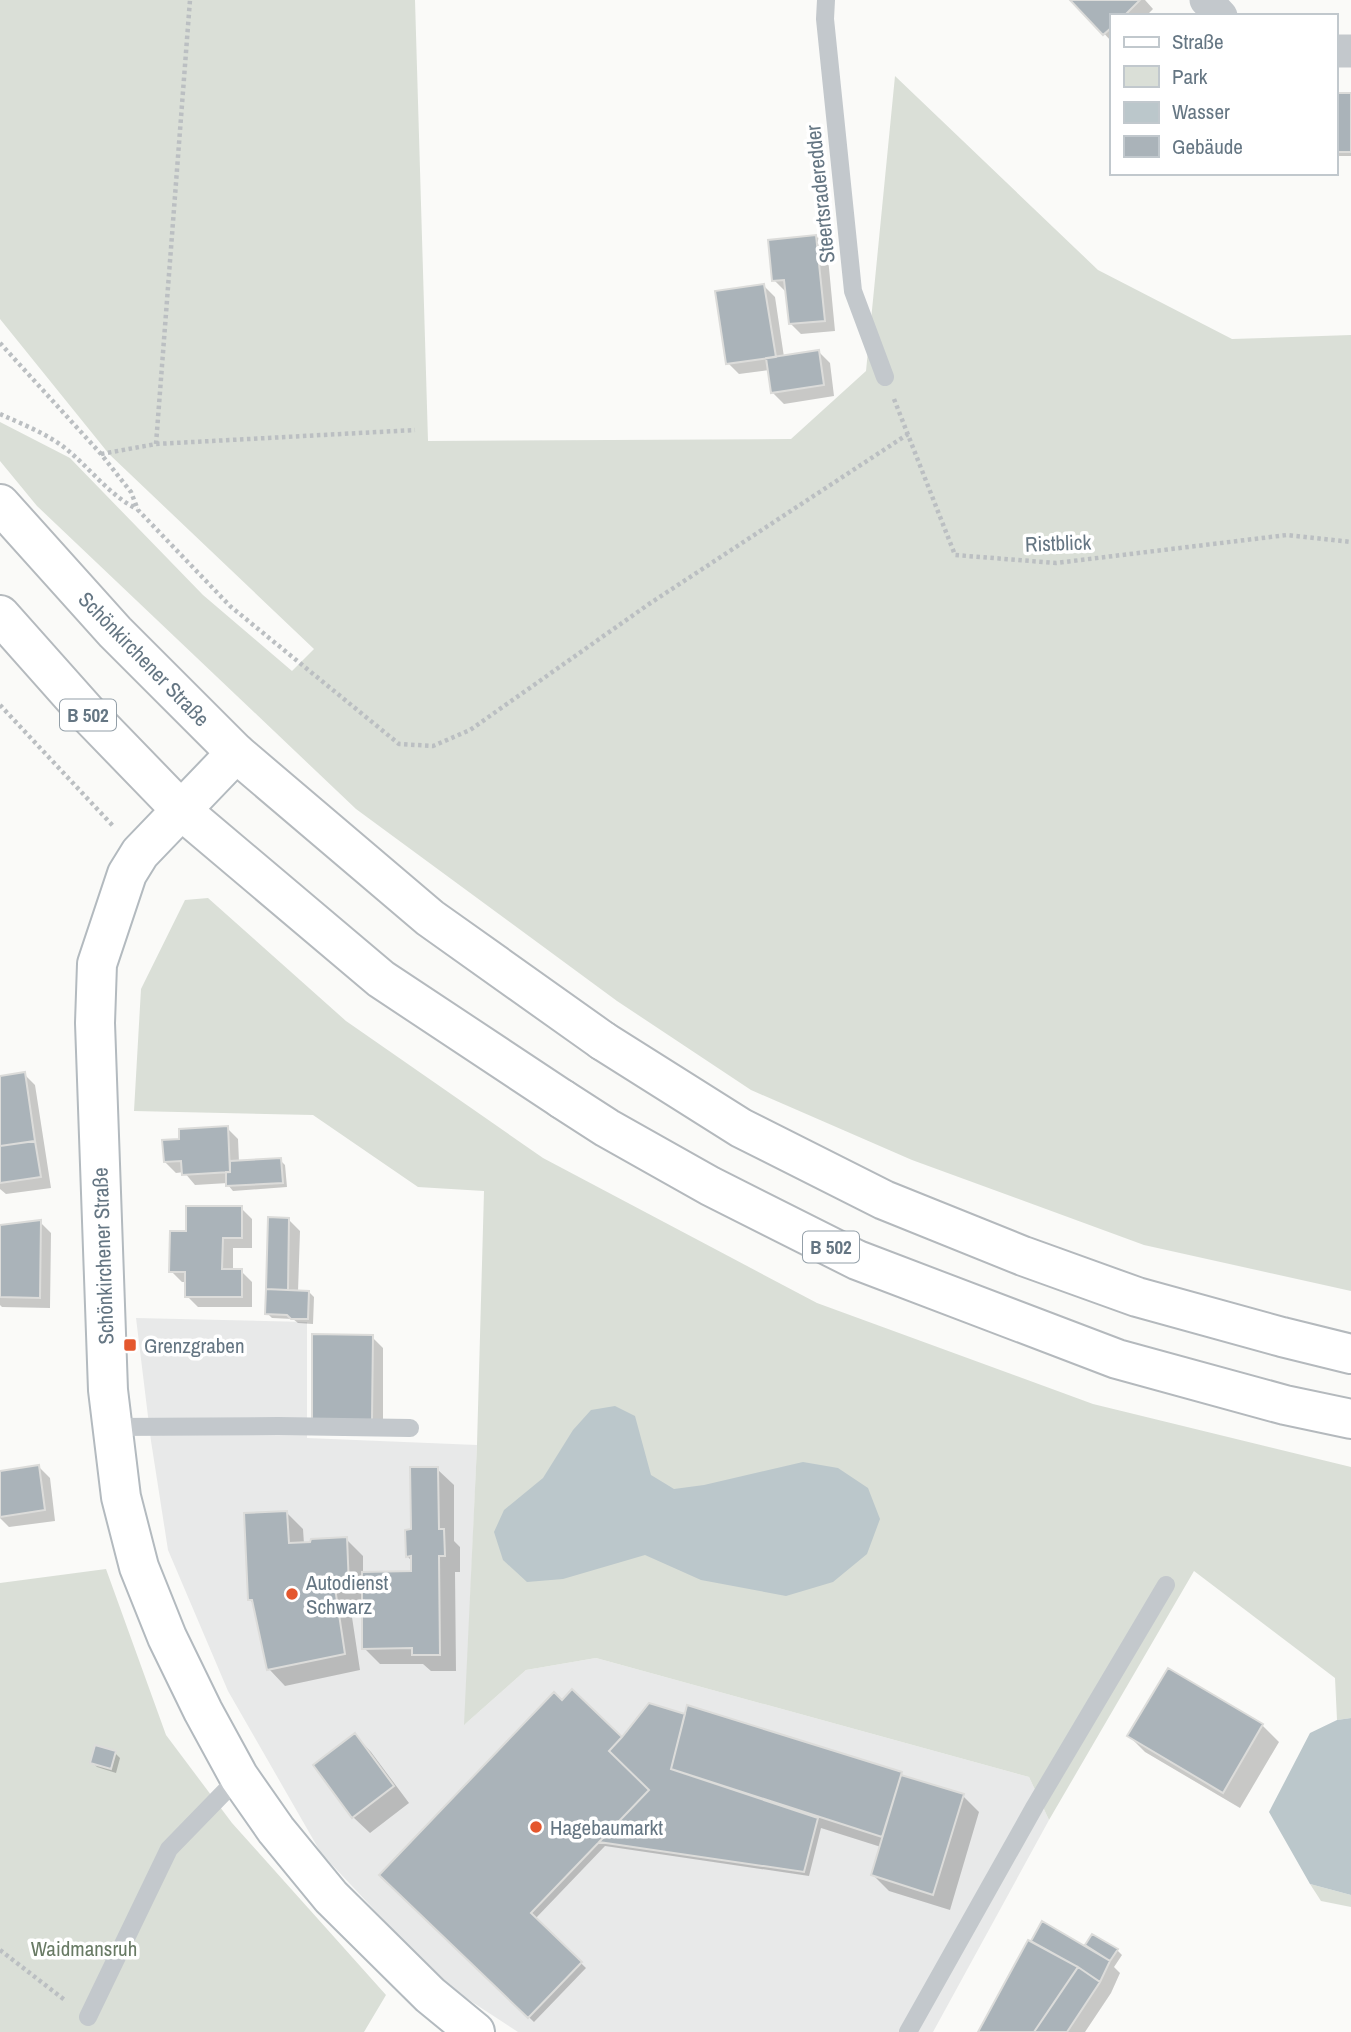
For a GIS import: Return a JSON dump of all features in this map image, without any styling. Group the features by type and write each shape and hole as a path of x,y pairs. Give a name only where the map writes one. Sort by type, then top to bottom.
{"main road":[{"name":"Schönkirchener Straße","path":"0,504 115,632 236,753 140,853 127,874 97,964 95,1037 107,1390 121,1497 139,1567 167,1637 203,1711 239,1777 276,1830 331,1897 430,1995 475,2032"},
{"name":"B 502","path":"0,615 89,715 181,810 382,979 607,1128 710,1186 857,1260 1117,1359 1284,1405 1351,1419"},
{"path":"236,753 430,918 603,1041 741,1128 884,1200 1023,1256 1138,1297 1351,1354"}],"street":[{"path":"1206,0 1219,14"}],"lane":[{"name":"Steertsraderedder","path":"826,0 825,19 853,291 885,377"},
{"path":"111,1427 410,1428"},
{"path":"908,2032 1035,1806 1166,1586"},
{"path":"88,2017 169,1849 239,1777"}],"path":[{"path":"156,444 190,0"},
{"path":"0,343 101,454 131,492 138,510"},
{"name":"Ristblick","path":"885,377 955,555 1056,563 1287,534 1351,542"},
{"path":"0,414 41,433 69,451 122,501 138,510 230,606 399,744 433,746 470,730 649,604 908,434"},
{"path":"101,454 156,444 415,430"},
{"path":"0,705 140,853"},
{"path":"0,1950 88,2017"}],"shaded area":[{"path":"136,1318 307,1322 307,1438 477,1445 465,1724 526,1670 596,1658 1029,1777 1049,1820 933,2032 518,2032 443,1983 321,1853 228,1691 168,1550"}],"green space":[{"path":"0,0 415,0 428,441 791,439 866,371 895,76 1098,270 1232,339 1351,335 1351,1291 1144,1245 912,1160 751,1090 617,1001 356,809 37,506 0,461 0,422 70,458 203,595 292,671 314,649 109,454 0,319"},
{"path":"208,898 346,1021 543,1158 817,1303 1093,1404 1351,1467 1351,1718 1337,1720 1335,1678 1194,1571 1049,1820 1029,1777 596,1658 526,1670 464,1725 477,1445 484,1191 418,1187 313,1115 134,1111 141,989 185,900"},
{"name":"Waidmansruh","path":"106,1569 166,1735 232,1823 386,1995 364,2032 0,2032 0,1583"},
{"path":"1310,1884 1351,1895 1351,1907 1321,1901"}],"water":[{"path":"615,1406 635,1416 651,1475 674,1489 704,1485 803,1462 838,1468 868,1488 880,1519 867,1554 833,1582 786,1596 701,1580 645,1555 563,1579 527,1582 503,1560 494,1532 504,1510 543,1478 573,1430 591,1410"},
{"path":"1351,1718 1351,1895 1310,1884 1269,1812 1310,1733 1337,1720"}],"building":[{"path":"1070,0 1140,0 1126,14 1110,14 1110,29 1103,35"},
{"path":"1337,93 1351,93 1351,152 1337,152"},
{"path":"816,235 825,321 789,324 784,280 772,281 768,240"},
{"path":"764,284 776,357 726,364 715,291"},
{"path":"819,350 824,385 771,393 766,358"},
{"path":"25,1072 35,1141 0,1146 0,1076"},
{"path":"228,1126 230,1172 182,1175 181,1161 164,1162 162,1140 179,1139 179,1129"},
{"path":"35,1141 41,1177 0,1183 0,1146"},
{"path":"281,1158 283,1183 226,1186 226,1172 230,1172 230,1161"},
{"path":"186,1206 242,1206 242,1238 223,1238 222,1269 242,1269 242,1297 185,1297 185,1272 169,1272 170,1231 186,1231"},
{"path":"268,1217 289,1218 288,1290 266,1289"},
{"path":"41,1220 40,1298 0,1297 0,1225"},
{"path":"266,1289 309,1291 308,1319 265,1314"},
{"path":"312,1334 373,1335 372,1420 312,1420"},
{"path":"39,1465 45,1510 0,1517 0,1471"},
{"path":"410,1467 438,1467 439,1529 444,1529 445,1556 439,1556 440,1655 412,1655 412,1648 362,1649 362,1572 411,1571 411,1556 406,1557 405,1530 411,1529"},
{"name":"Autodienst Schwarz","path":"287,1511 289,1543 347,1537 349,1587 335,1588 345,1654 267,1670 252,1600 248,1600 244,1513"},
{"path":"1168,1668 1263,1724 1223,1793 1127,1736"},
{"path":"572,1689 622,1737 609,1751 649,1790 531,1913 582,1962 528,2018 379,1875 554,1692 562,1700"},
{"path":"649,1703 685,1714 671,1769 818,1818 804,1872 599,1842 649,1790 609,1751"},
{"path":"687,1705 902,1772 882,1837 671,1769"},
{"path":"355,1733 394,1786 352,1818 313,1765"},
{"path":"95,1745 116,1751 111,1769 90,1763"},
{"path":"901,1775 964,1794 933,1895 871,1875"},
{"path":"1042,1921 1110,1961 1100,1982 1031,1941"},
{"path":"1092,1934 1118,1949 1110,1961 1085,1945"},
{"path":"1028,1940 1078,1967 1034,2032 978,2032"},
{"path":"1078,1967 1100,1982 1067,2032 1034,2032"}],"place":[{"name":"Grenzgraben","path":"130,1345"},
{"name":"Autodienst Schwarz","path":"292,1594"},
{"name":"Hagebaumarkt","path":"536,1827"}]}
